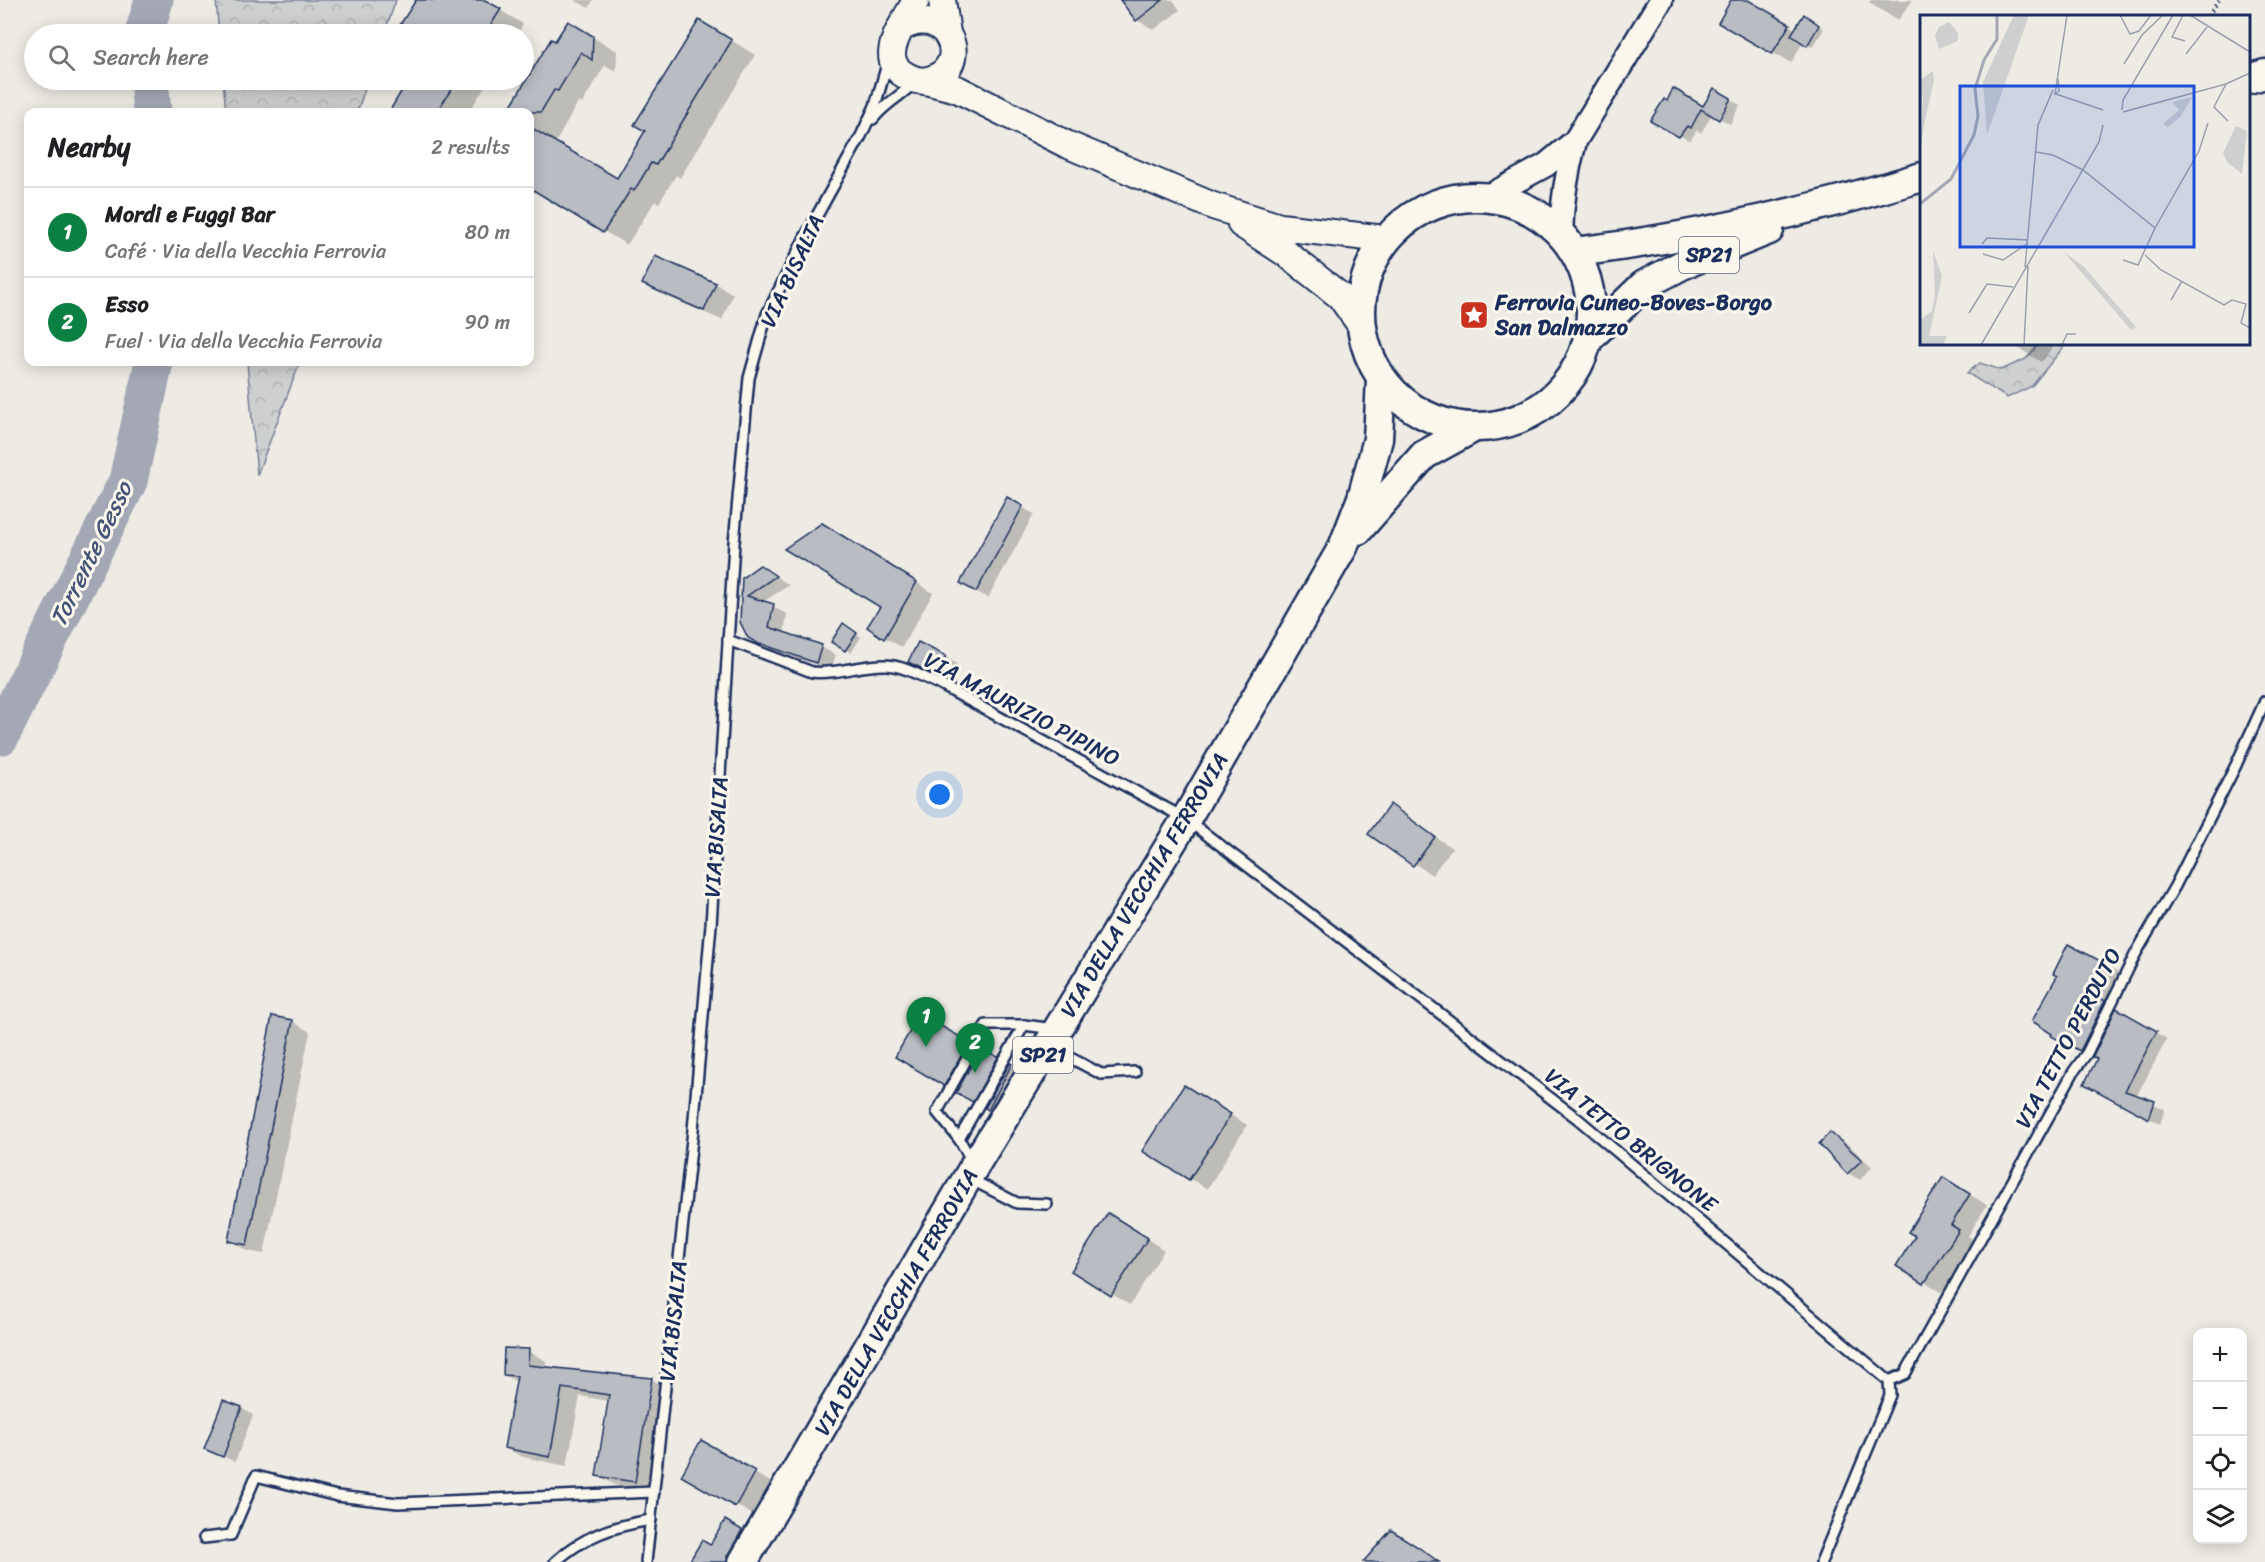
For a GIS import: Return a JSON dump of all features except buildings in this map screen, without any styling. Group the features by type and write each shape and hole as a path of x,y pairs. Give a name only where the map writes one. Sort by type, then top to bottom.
{"main road":[{"name":"VIA BISALTA","path":"897,36 916,0"},
{"name":"VIA BISALTA","path":"921,81 936,78 944,72 953,53 942,0"},
{"path":"1002,111 972,81 940,26 930,21 920,20 897,36 892,54 900,71 921,81 957,89 1066,144 1213,206 1280,226 1385,239"},
{"path":"2250,78 2265,74"},
{"path":"1847,200 1920,178"},
{"path":"1459,197 1487,197 1515,203 1540,215 1568,243 1587,280 1592,309 1589,338 1574,374 1547,404 1512,422 1473,428 1437,421 1406,404 1381,379 1367,353 1360,324 1361,294 1369,265 1385,239 1406,219 1431,205 1459,197"},
{"name":"SP21","path":"1568,243 1642,244 1847,200"},
{"name":"SP21","path":"1589,338 1644,285 1682,265 1847,200"},
{"path":"1213,206 1296,261 1340,296 1360,324"},
{"name":"VIA DELLA VECCHIA FERROVIA","path":"743,1562 971,1171 1186,819 1343,547 1362,498 1378,439 1381,379"},
{"name":"VIA DELLA VECCHIA FERROVIA","path":"1343,547 1424,455 1473,428"}],"street":[{"path":"1568,243 1562,206 1567,171 1575,141 1660,0"},
{"path":"1487,197 1546,165 1575,141"}],"lane":[{"name":"VIA BISALTA","path":"646,1562 693,1130 711,925 734,543 749,378 767,314 804,239 861,136 875,106 897,36"},
{"name":"VIA BISALTA","path":"861,136 883,106 921,81"},
{"name":"VIA MAURIZIO PIPINO","path":"728,640 812,672 826,673 885,665 900,667 939,684 1186,819"},
{"name":"VIA TETTO PERDUTO","path":"1889,1382 1905,1374 2074,1071 2087,1053 2136,954 2180,876 2236,765 2265,701"},
{"name":"VIA TETTO BRIGNONE","path":"1186,819 1578,1119 1889,1382"},
{"path":"1047,1204 1017,1203 971,1171 959,1139 937,1112 986,1025 1024,1025 1052,1037 1101,1074 1135,1072"},
{"path":"959,1139 1024,1025"},
{"path":"1821,1562 1890,1395 1889,1382"},
{"path":"204,1538 231,1535 256,1476 337,1496 398,1503 654,1492"},
{"path":"555,1562 577,1544 612,1528 651,1520"}],"path":[{"path":"2209,15 2219,0"}],"green space":[{"path":"216,0 396,0 388,24 218,24"},
{"path":"224,90 365,90 358,108 226,108"},
{"path":"2038,345 2065,345 2032,386 2007,398 1967,373 1980,363 2001,370 2026,359"},
{"path":"247,366 298,366 257,475"}],"waterway":[{"name":"Torrente Gesso","path":"147,24 154,0"},
{"name":"Torrente Gesso","path":"150,90 152,108"},
{"name":"Torrente Gesso","path":"0,736 128,481 153,366"}],"place":[{"name":"Ferrovia Cuneo-Boves-Borgo San Dalmazzo","path":"1474,315"},
{"name":"Mordi e Fuggi Bar","path":"926,1047"},
{"name":"Esso","path":"975,1073"}]}
